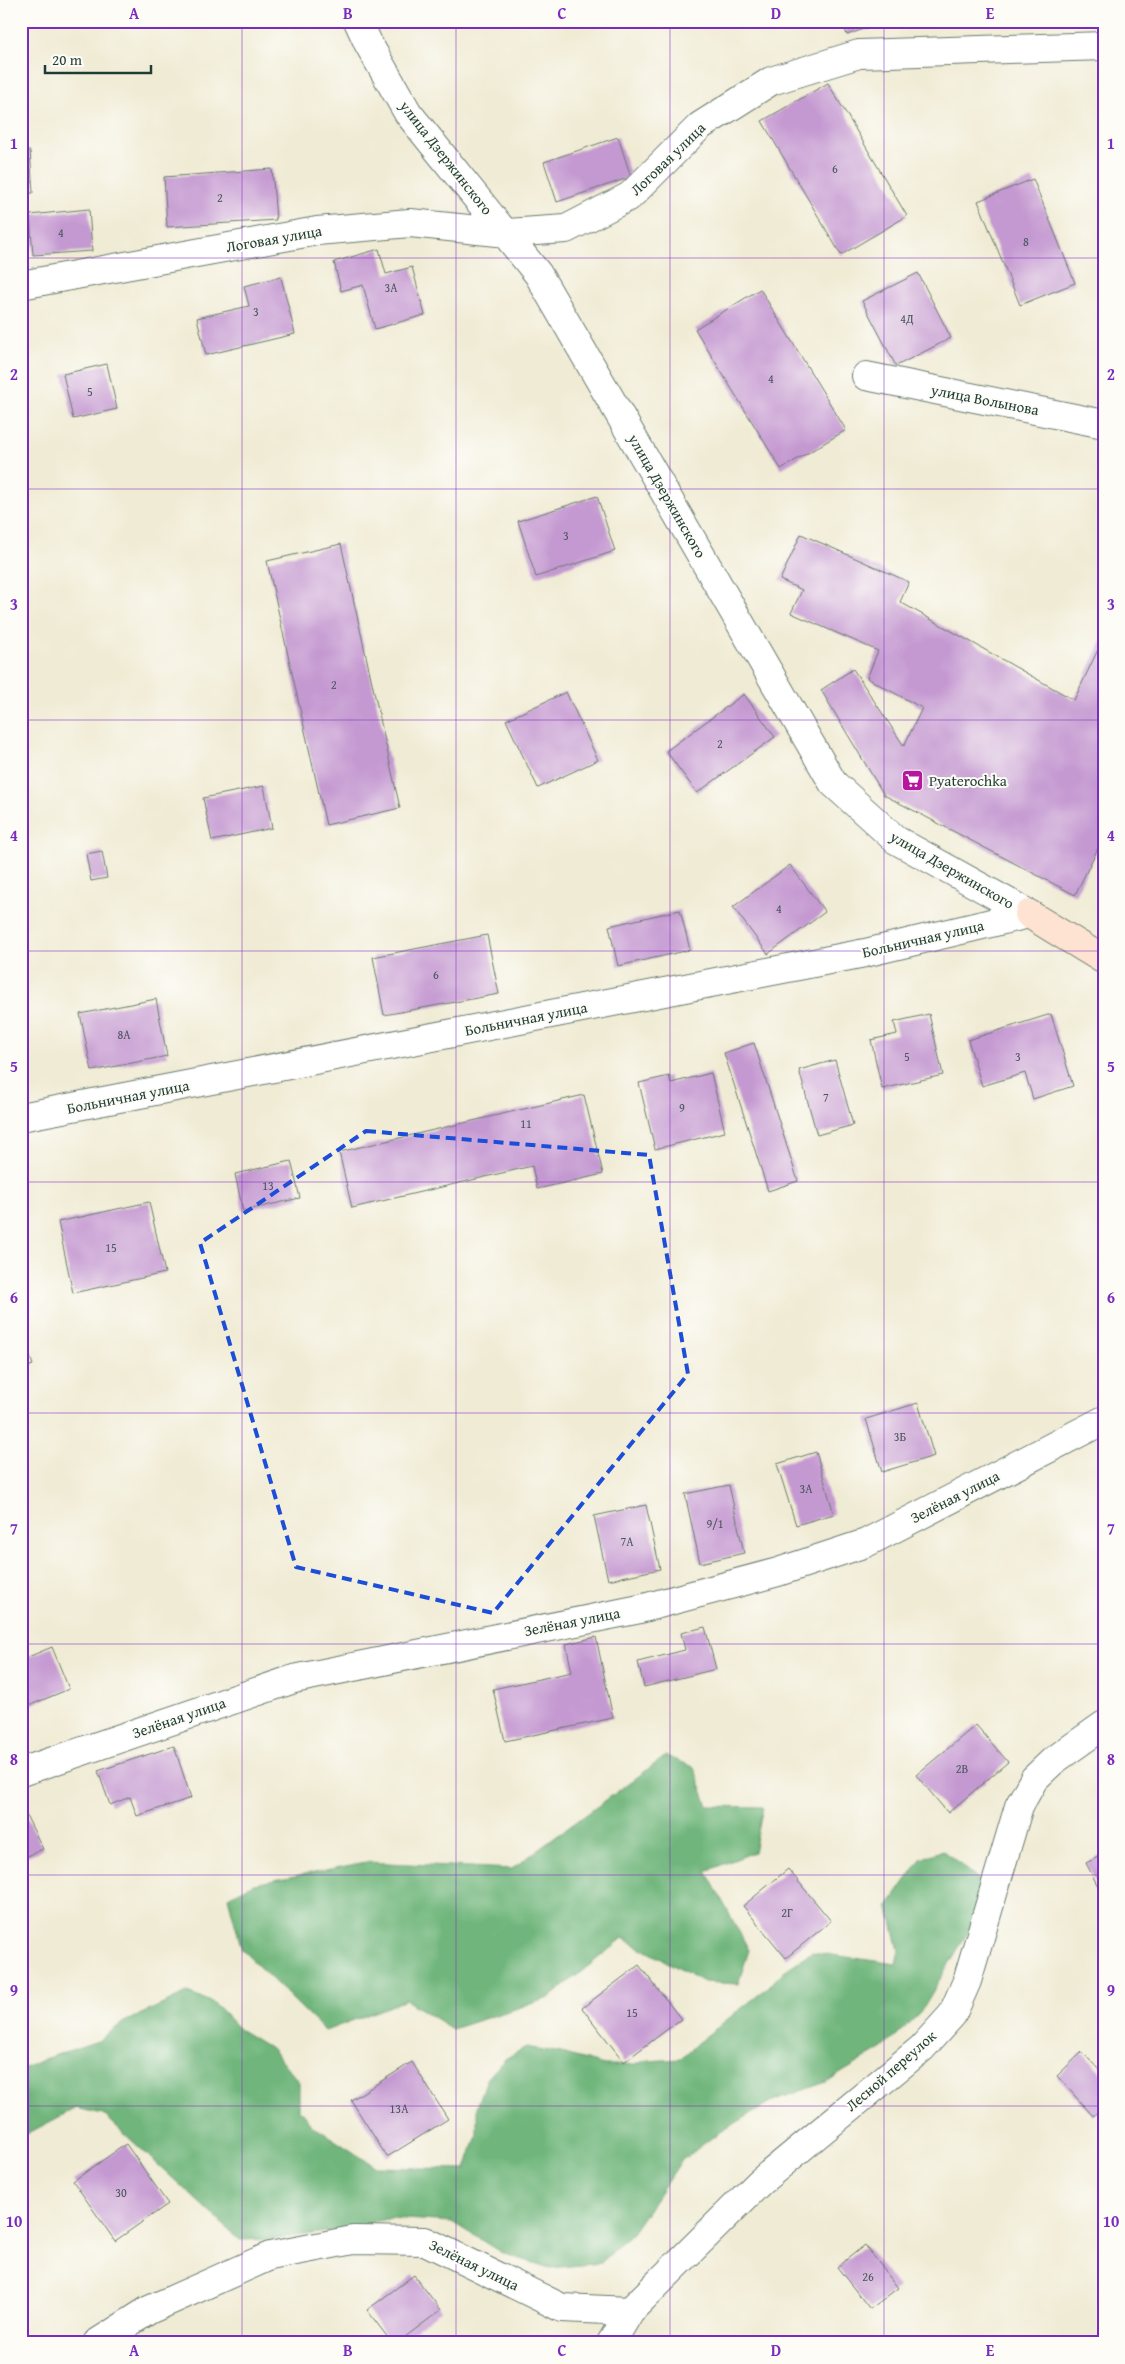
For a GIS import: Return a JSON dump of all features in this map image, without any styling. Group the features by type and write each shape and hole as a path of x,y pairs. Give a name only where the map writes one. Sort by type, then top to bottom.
{"street":[{"name":"улица Дзержинского","path":"358,21 368,44 408,112 538,274 833,783 896,840 1029,914"},
{"name":"Логовая улица","path":"21,284 317,231 410,223 506,233 566,229 630,196 700,126 771,81 859,54 1104,46"},
{"name":"улица Волынова","path":"866,376 1104,424"},
{"path":"1029,914 1104,960"},
{"name":"Больничная улица","path":"21,1118 855,955 1029,914"},
{"name":"Зелёная улица","path":"21,1772 294,1679 640,1609 778,1572 866,1543 1104,1420"},
{"name":"Лесной переулок","path":"610,2343 630,2311 760,2182 922,2048 952,2014 967,1981 1019,1806 1034,1779 1053,1761 1104,1725"},
{"name":"Зелёная улица","path":"97,2343 149,2310 270,2256 353,2240 425,2241 562,2308 630,2311"}],"highlighted area":[{"path":"366,1131 649,1155 688,1374 493,1613 296,1567 200,1243"}],"green space":[{"path":"666,1756 694,1767 708,1806 763,1807 754,1852 706,1871 749,1950 738,1984 704,1982 623,1938 549,1998 452,2029 406,2000 325,2031 242,1950 228,1897 254,1884 366,1862 512,1869"},
{"path":"943,1850 988,1887 968,1932 920,2013 883,2048 826,2082 775,2100 717,2134 682,2160 632,2233 601,2263 550,2268 502,2253 452,2222 390,2218 346,2229 276,2239 240,2240 103,2114 76,2108 21,2137 21,2070 44,2059 98,2041 124,2022 187,1993 214,2003 239,2029 272,2049 299,2082 299,2110 313,2126 376,2167 466,2169 477,2135 477,2107 487,2079 505,2059 526,2047 561,2053 604,2065 632,2065 646,2061 681,2059 696,2044 766,1989 784,1971 812,1952 896,1964 899,1950 888,1906 921,1859"}],"building":[{"path":"842,21 881,21 881,23 847,35"},
{"path":"828,83 907,216 841,255 762,121"},
{"path":"618,137 631,177 557,202 544,162"},
{"path":"21,151 30,151 33,193 21,194"},
{"path":"272,169 276,220 167,227 164,177"},
{"path":"1033,179 1075,283 1020,305 978,201"},
{"path":"89,209 92,251 33,255 30,215"},
{"path":"379,249 386,274 412,267 425,315 375,329 363,285 341,291 334,262"},
{"path":"918,273 951,338 896,366 862,301"},
{"path":"281,277 295,334 206,355 197,318 249,306 244,286"},
{"path":"760,289 846,430 781,469 695,329"},
{"path":"107,364 117,409 73,419 63,374"},
{"path":"597,496 615,551 536,577 518,521"},
{"path":"801,534 909,582 900,602 1074,700 1104,637 1104,836 1075,895 884,795 821,690 853,669 904,746 922,708 867,678 878,651 791,613 802,590 780,580"},
{"path":"341,544 400,808 326,825 267,561"},
{"path":"566,692 598,760 538,788 506,720"},
{"path":"744,694 775,737 697,793 666,751"},
{"path":"264,786 272,828 212,841 203,798"},
{"path":"102,851 107,878 91,881 86,854"},
{"path":"790,865 825,912 768,954 733,907"},
{"path":"680,910 690,950 618,966 609,926"},
{"path":"487,935 499,994 384,1015 373,957"},
{"path":"156,999 167,1056 92,1071 80,1014"},
{"path":"929,1014 943,1075 882,1089 871,1040 897,1034 894,1022"},
{"path":"1051,1014 1073,1086 1033,1099 1025,1073 982,1086 968,1040"},
{"path":"754,1043 798,1181 768,1191 724,1053"},
{"path":"835,1060 853,1125 817,1135 799,1070"},
{"path":"711,1073 725,1132 655,1149 639,1083 669,1076 671,1083"},
{"path":"584,1095 603,1174 537,1189 532,1166 352,1208 339,1152"},
{"path":"291,1161 300,1198 243,1211 235,1174"},
{"path":"149,1202 165,1273 73,1293 58,1222"},
{"path":"21,1332 33,1365 21,1369"},
{"path":"918,1403 934,1456 882,1472 866,1419"},
{"path":"816,1452 834,1514 796,1525 777,1464"},
{"path":"729,1485 744,1553 700,1563 685,1494"},
{"path":"646,1505 660,1569 608,1580 594,1516"},
{"path":"705,1627 716,1669 644,1687 638,1662 685,1650 681,1633"},
{"path":"596,1637 613,1718 505,1741 493,1689 572,1672 566,1644"},
{"path":"52,1647 69,1689 21,1709 21,1660"},
{"path":"976,1725 1008,1762 948,1813 916,1775"},
{"path":"174,1746 191,1798 137,1816 130,1797 110,1805 98,1771"},
{"path":"25,1813 43,1849 21,1859 21,1815"},
{"path":"1104,1854 1104,1898 1086,1863"},
{"path":"788,1869 831,1921 786,1958 743,1906"},
{"path":"639,1965 681,2019 624,2062 582,2008"},
{"path":"1082,2052 1104,2075 1104,2106 1093,2116 1057,2076"},
{"path":"412,2062 448,2119 387,2157 351,2100"},
{"path":"126,2144 168,2204 115,2241 73,2181"},
{"path":"865,2245 898,2288 870,2309 837,2267"},
{"path":"414,2275 441,2310 397,2343 392,2343 367,2310"}],"place":[{"name":"Pyaterochka","path":"913,781"}]}
